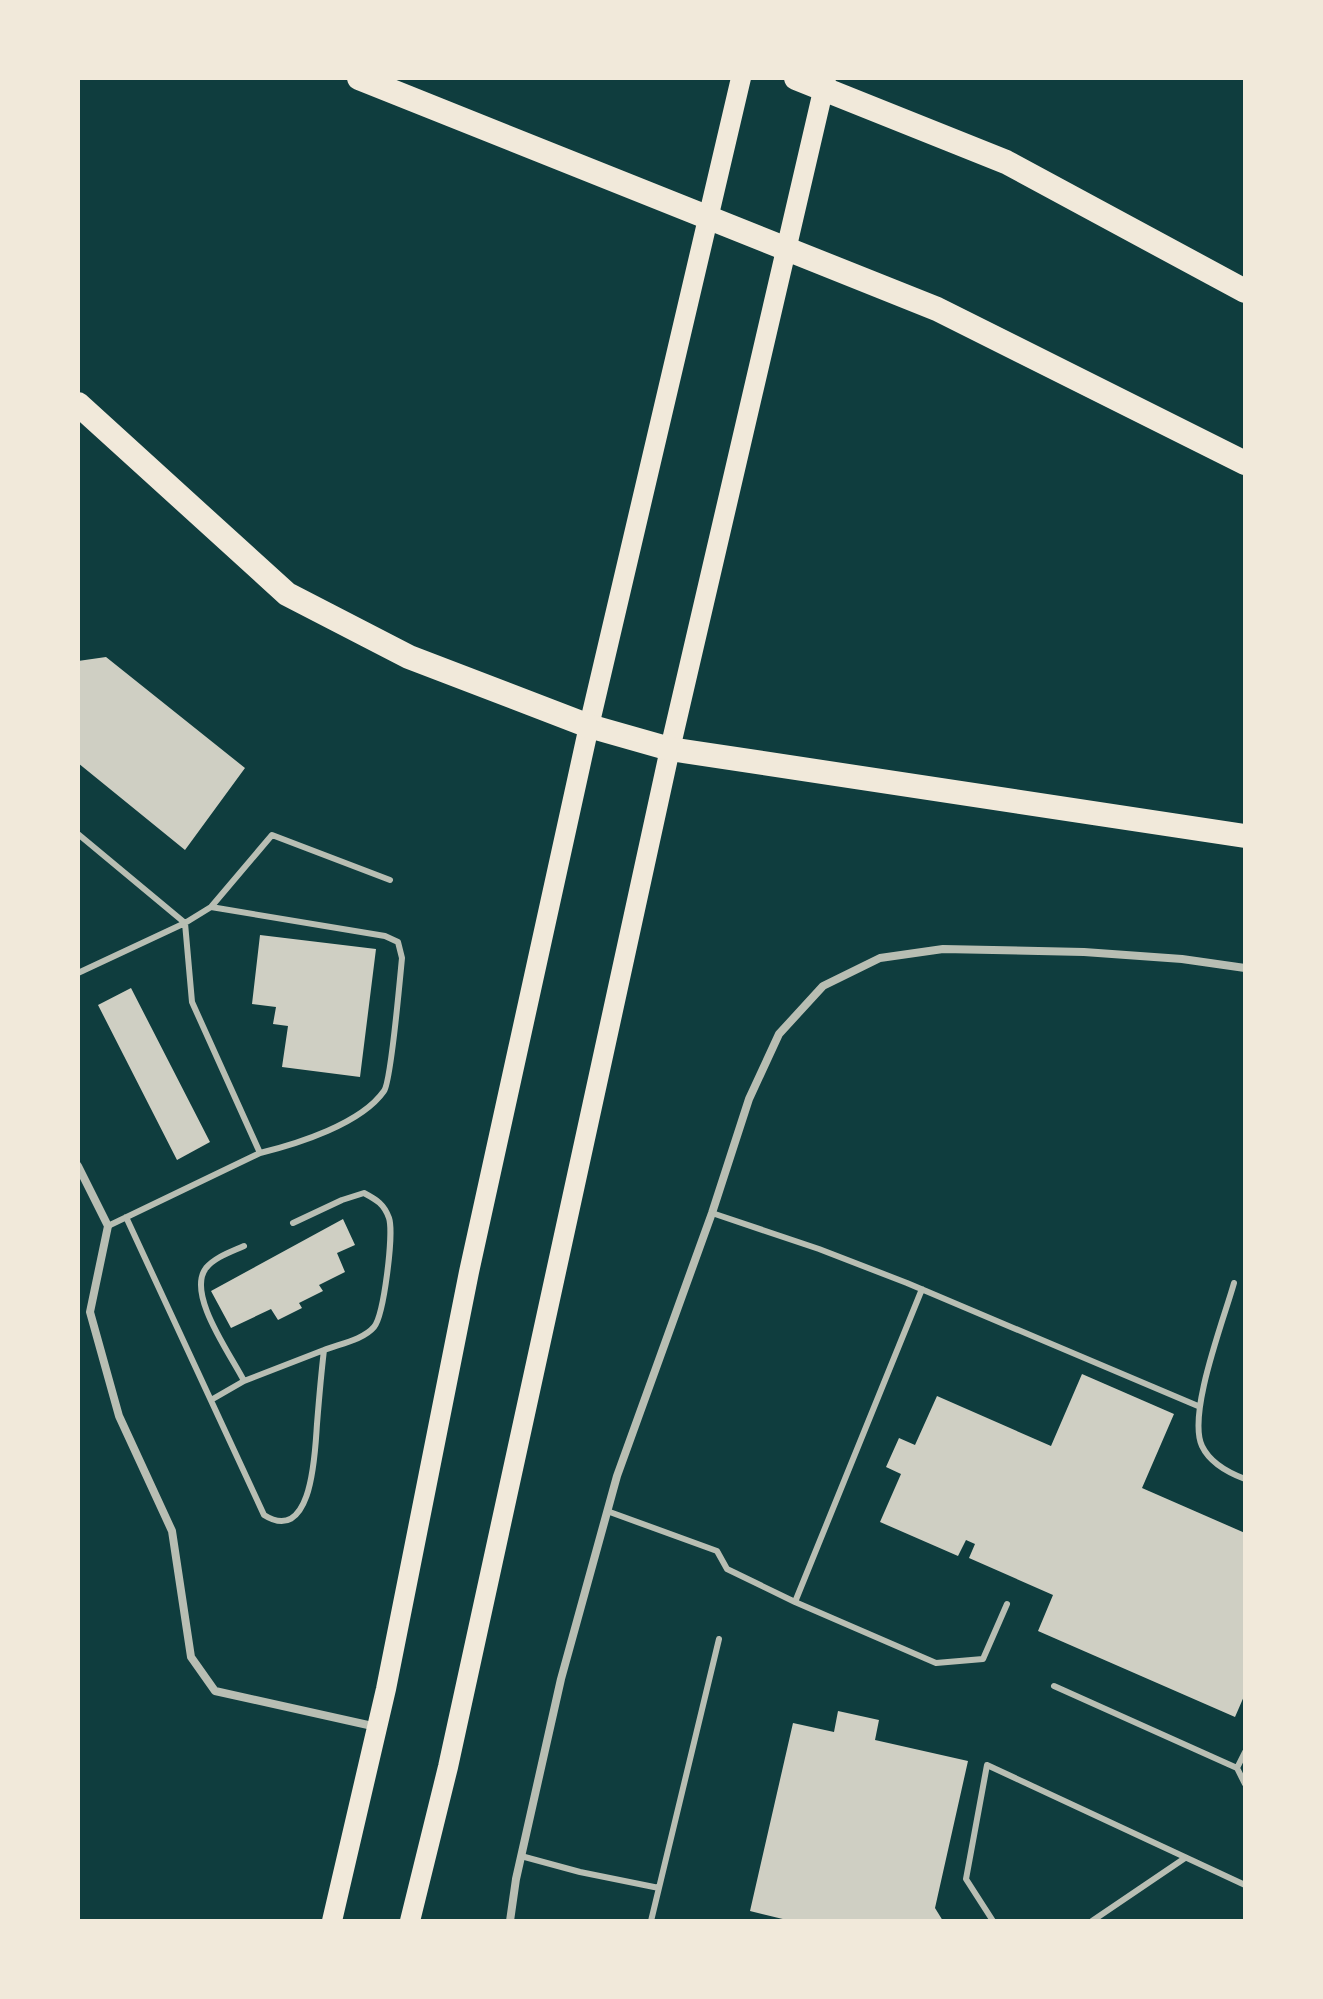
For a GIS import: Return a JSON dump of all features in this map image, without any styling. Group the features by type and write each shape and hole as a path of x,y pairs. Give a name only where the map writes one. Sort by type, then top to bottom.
{"highway":[{"path":"359,78 937,309 1245,463"},
{"path":"796,78 1006,162 1245,291"},
{"path":"78,404 287,594 409,657 589,726 670,749 1245,836"}],"main road":[{"path":"332,1921 378,1728 469,1272 589,726 741,78"},
{"path":"410,1921 448,1767 670,749 826,78"}],"street":[{"path":"510,1921 521,1856 561,1679 617,1476 712,1213 749,1099 779,1034 823,986 880,958 943,949 1084,952 1182,959 1245,968"},
{"path":"78,1166 108,1226 90,1312 119,1416 172,1531 191,1657 215,1691 378,1728"}],"lane":[{"path":"78,834 185,923 192,1002 260,1153"},
{"path":"78,973 185,923 211,907 272,835 390,880"},
{"path":"108,1226 260,1153 288,1146 363,1113 387,1089 402,958 398,942 385,936 211,907"},
{"path":"211,1400 244,1381 364,1335 375,1326 381,1308 391,1226 381,1202 364,1193 293,1223"},
{"path":"712,1213 819,1249 922,1289 1198,1406"},
{"path":"126,1217 264,1515 272,1520 286,1520 299,1512 312,1484 324,1350"},
{"path":"244,1246 217,1259 205,1269 199,1286 202,1305 244,1381"},
{"path":"1234,1283 1198,1406 1201,1445 1224,1471 1245,1479"},
{"path":"795,1602 922,1289"},
{"path":"607,1511 717,1551 727,1569 936,1663 983,1659 1007,1604"},
{"path":"651,1921 719,1639"},
{"path":"1054,1686 1237,1768 1245,1784"},
{"path":"1237,1768 1245,1752"},
{"path":"993,1921 966,1879 987,1765 1245,1885"},
{"path":"521,1856 659,1888"},
{"path":"1092,1921 1185,1858"}],"building":[{"path":"106,657 245,768 185,850 78,763 78,661"},
{"path":"260,935 376,949 360,1077 282,1067 288,1026 273,1024 276,1007 252,1004"},
{"path":"131,988 210,1142 177,1160 98,1005"},
{"path":"343,1219 355,1245 337,1253 345,1272 319,1285 323,1291 299,1303 302,1308 278,1320 271,1309 231,1328 211,1291"},
{"path":"1082,1374 1174,1414 1142,1488 1245,1533 1245,1694 1235,1717 1038,1631 1053,1595 969,1558 975,1544 966,1540 958,1556 880,1522 901,1474 886,1467 899,1438 915,1445 937,1396 1051,1446"},
{"path":"838,1711 879,1720 875,1740 968,1761 935,1908 943,1921 791,1921 750,1911 793,1723 834,1732"}]}
